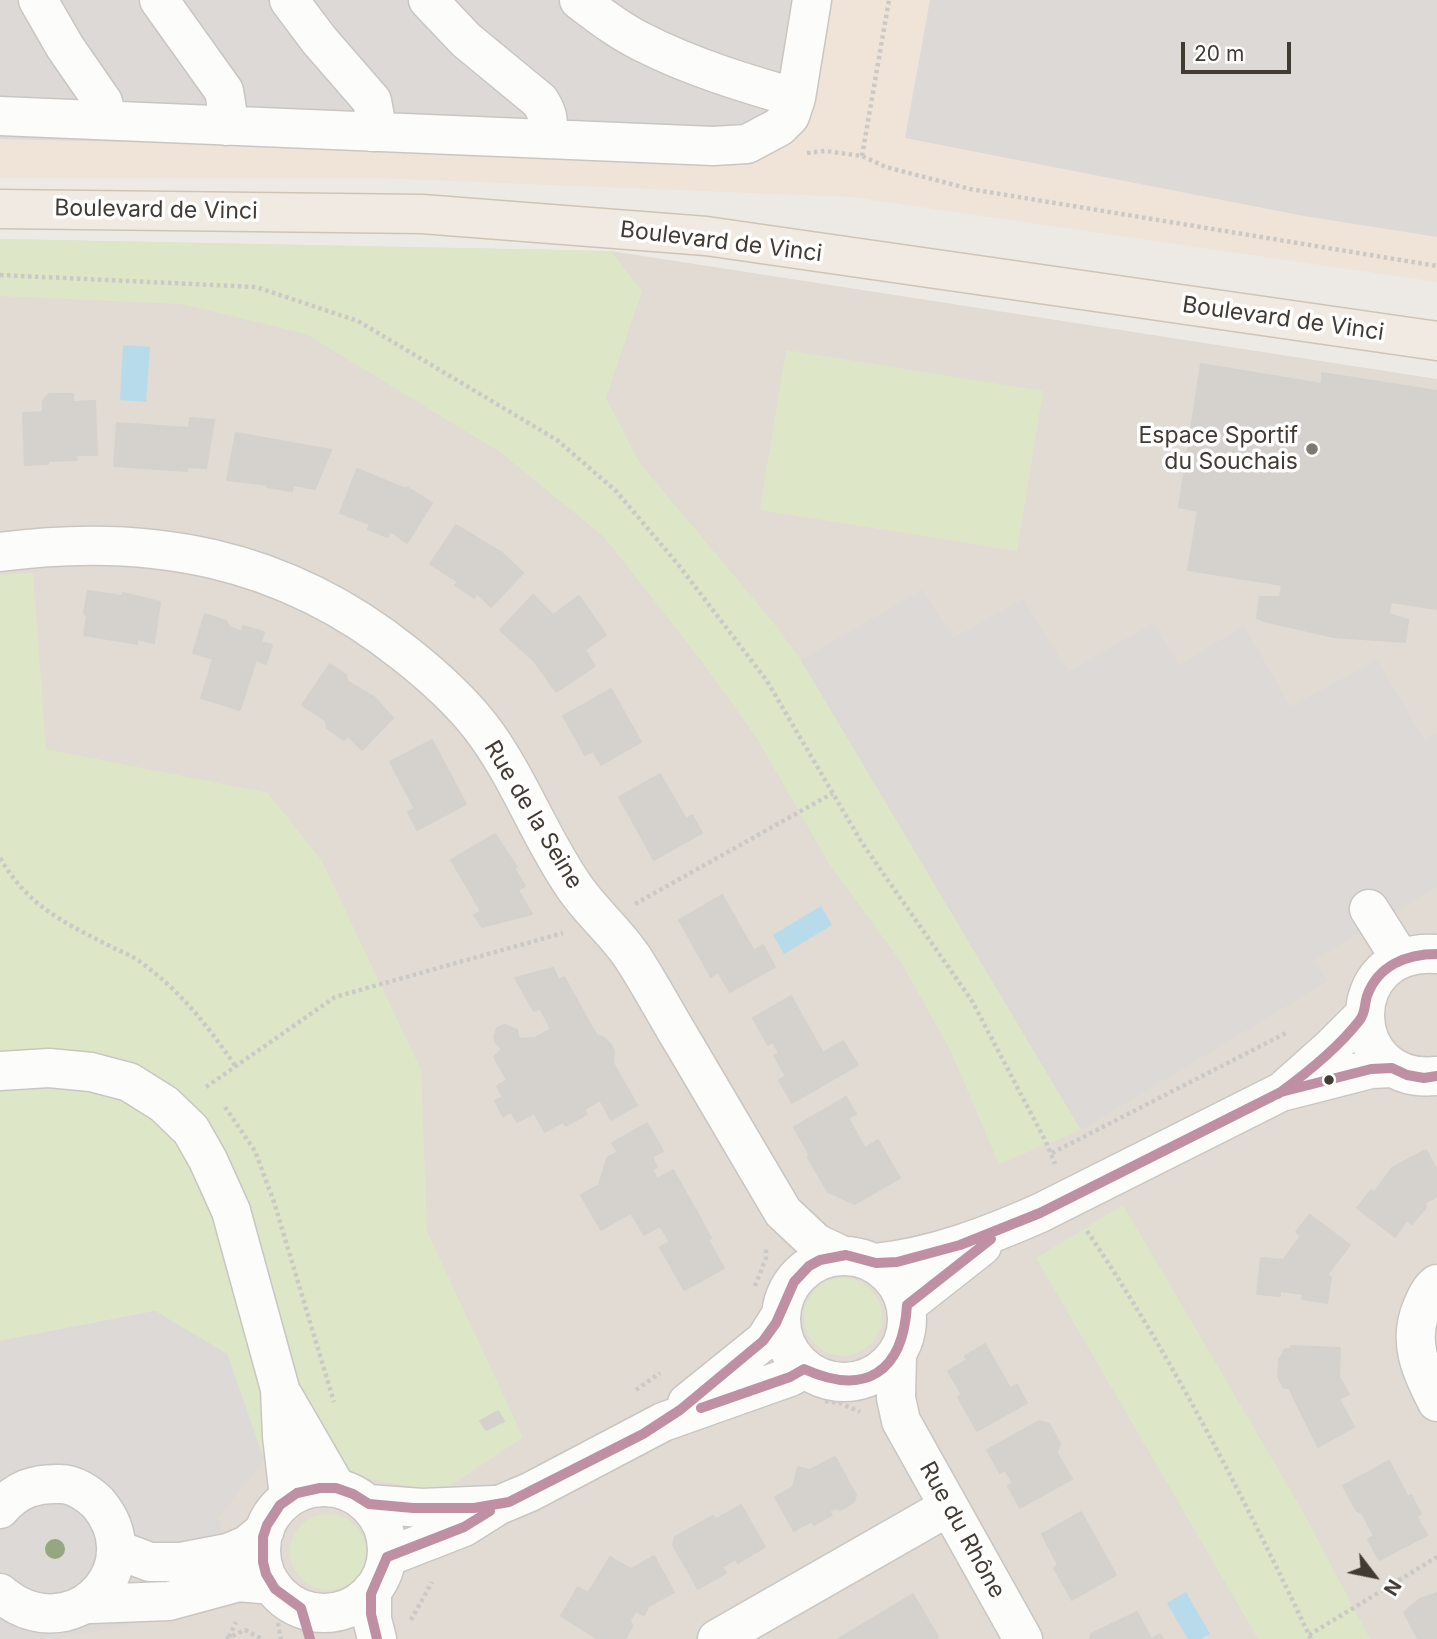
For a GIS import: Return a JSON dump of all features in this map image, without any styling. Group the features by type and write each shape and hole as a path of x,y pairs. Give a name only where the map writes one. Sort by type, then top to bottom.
{"main road":[{"name":"Boulevard de Vinci","path":"0,209 422,214 706,236 1437,341"}],"street":[{"path":"38,0 65,47 103,102 108,120"},
{"path":"159,0 224,91 226,126"},
{"path":"289,0 319,40 372,101 375,117 372,132"},
{"path":"428,0 466,40 540,101 548,114 549,127 544,139"},
{"path":"579,0 606,21 642,42 739,81 796,98"},
{"path":"0,116 713,146 747,144 779,127 790,116 796,98 812,0"},
{"name":"Rue de la Seine","path":"0,552 94,544 164,549 214,558 260,572 312,594 381,634 418,664 449,690 480,726 508,766 573,886 632,955 783,1212 816,1243 859,1259"},
{"path":"1370,909 1400,958"},
{"path":"1437,954 1419,953 1400,958 1385,968 1373,981 1366,998 1364,1015 1367,1035 1376,1053 1392,1068 1407,1075 1424,1078 1437,1076"},
{"path":"1281,1092 1364,1015"},
{"path":"0,1071 49,1068 91,1072 129,1082 164,1104 191,1130 231,1211 280,1389 289,1497"},
{"path":"663,1422 765,1340 780,1316 785,1295 796,1276 817,1262 859,1259 902,1261 933,1253 1006,1228 1281,1092 1371,1069 1392,1068"},
{"name":"Rue de la Seine","path":"783,1212 796,1276"},
{"path":"907,1306 1006,1228"},
{"path":"0,1593 32,1614 61,1616 90,1604 169,1601 239,1582 294,1611 339,1611 358,1603 380,1574 499,1505 530,1492 663,1422 790,1377 835,1392 884,1369 897,1355 904,1339 908,1322 907,1306 895,1281 859,1259"},
{"path":"1437,1284 1431,1288 1414,1325 1419,1366 1437,1402"},
{"path":"780,1316 786,1345 835,1392"},
{"name":"Rue du Rhône","path":"897,1355 896,1398 901,1421 1023,1639"},
{"path":"280,1389 352,1496 379,1519 386,1538 372,1619 393,1633"},
{"name":"Rue du Rhône","path":"835,1392 901,1421"},
{"path":"0,1508 10,1496 36,1484 65,1484 91,1496 109,1517 118,1550 109,1583 90,1604"},
{"path":"294,1611 264,1568 261,1549 265,1530 274,1512 289,1497 312,1488 422,1508 499,1505"},
{"path":"717,1639 948,1507"},
{"path":"118,1550 150,1562 181,1562 228,1553 247,1545 265,1530"}],"path":[{"path":"889,0 862,156 886,167 970,189 1437,266"},
{"path":"0,275 256,287 358,321 557,440 615,491 677,563 767,681 862,843 972,1001 1052,1153 1292,1030"},
{"path":"206,1087 335,997 602,922 833,793"},
{"path":"0,858 17,884 37,905 137,960 179,993 208,1026 236,1067"},
{"path":"1066,1200 1193,1403 1264,1539 1310,1637 1437,1557"},
{"path":"393,1633 434,1579"},
{"path":"226,1639 245,1630 262,1639"}],"shaded area":[{"path":"0,0 1437,0 1437,282 851,197 375,178 0,178"},
{"path":"0,0 825,0 807,108 700,155 0,139"},
{"path":"930,0 1437,0 1437,237 1304,216 905,138"},
{"path":"0,239 611,251 1437,379 1437,1639 0,1639"},
{"path":"922,590 953,638 1023,599 1068,672 1152,624 1179,665 1244,626 1290,707 1377,660 1424,740 1437,733 1437,887 1314,960 1328,981 1081,1130 801,660"},
{"path":"155,1311 227,1354 264,1459 218,1518 244,1604 52,1639 0,1639 0,1341"}],"green space":[{"path":"0,239 611,251 642,291 606,398 639,462 772,621 801,660 1081,1130 999,1164 950,1050 901,962 831,867 756,737 700,659 604,537 500,452 306,334 182,304 0,296"},
{"path":"786,350 1043,391 1017,551 760,510"},
{"path":"33,573 46,749 268,793 322,861 421,1070 427,1231 523,1437 441,1492 264,1459 227,1354 155,1311 0,1341 0,575"},
{"path":"1123,1205 1301,1508 1370,1639 1258,1639 1036,1258"},
{"path":"843,1278 858,1281 871,1289 879,1302 882,1317 879,1332 871,1345 858,1353 843,1356 828,1353 815,1345 807,1332 804,1317 807,1302 815,1289 828,1281"},
{"path":"328,1514 343,1517 355,1525 363,1537 366,1552 363,1567 355,1579 343,1587 328,1590 313,1587 301,1579 293,1567 290,1552 293,1537 301,1525 313,1517"}],"water":[{"path":"123,345 150,347 146,402 120,400"},
{"path":"821,906 832,925 784,954 773,935"},
{"path":"1186,1592 1210,1634 1200,1639 1188,1639 1167,1603"}],"building":[{"name":"Espace Sportif du Souchais","path":"1201,364 1322,384 1322,373 1437,391 1437,609 1391,602 1389,614 1408,620 1405,642 1334,637 1264,621 1257,618 1260,597 1280,597 1282,585 1188,570 1198,511 1179,507"},
{"path":"49,394 73,394 73,402 95,401 97,455 76,455 77,460 25,465 23,413 43,412 43,401"},
{"path":"190,418 214,420 206,468 187,467 187,471 114,466 117,423 189,428"},
{"path":"236,433 331,450 315,489 293,485 292,491 227,480"},
{"path":"357,469 406,489 407,487 432,503 407,543 390,531 388,537 368,529 370,524 340,513"},
{"path":"456,525 501,552 523,573 491,607 477,593 474,598 455,585 458,582 430,564"},
{"path":"88,591 122,596 123,593 160,602 154,643 137,639 137,644 84,635"},
{"path":"533,595 553,615 579,596 606,635 585,650 595,666 556,692 534,661 500,630"},
{"path":"205,614 226,621 230,627 242,632 243,626 264,632 261,642 272,645 266,664 256,660 240,710 201,698 213,659 193,653"},
{"path":"330,664 346,675 347,681 374,697 393,718 362,750 348,736 344,740 327,728 326,721 302,705"},
{"path":"611,689 641,742 601,765 593,751 585,755 563,716"},
{"path":"432,740 466,804 417,830 408,812 415,809 390,762"},
{"path":"660,774 686,819 692,815 702,833 654,860 619,797"},
{"path":"495,834 517,867 514,868 525,886 518,890 532,914 482,927 474,915 481,911 451,860"},
{"path":"722,895 754,951 763,945 775,967 730,992 718,972 711,977 679,920"},
{"path":"553,968 559,980 564,977 597,1036 603,1037 611,1045 614,1051 613,1063 637,1105 611,1120 600,1100 584,1110 587,1114 566,1126 563,1122 545,1132 534,1113 517,1122 511,1112 503,1116 495,1101 503,1097 497,1086 507,1080 494,1057 502,1049 494,1037 497,1028 505,1025 517,1030 519,1039 535,1038 551,1029 540,1008 534,1011 515,978"},
{"path":"791,996 823,1053 843,1041 858,1065 792,1103 779,1080 786,1076 774,1056 779,1053 773,1042 768,1045 753,1018"},
{"path":"846,1097 856,1114 848,1118 865,1148 878,1140 900,1178 855,1204 828,1192 794,1127"},
{"path":"647,1123 663,1151 652,1157 657,1167 652,1170 657,1179 673,1170 694,1207 644,1235 631,1213 601,1230 581,1195 599,1185 607,1158 618,1152 612,1143"},
{"path":"1426,1150 1437,1170 1437,1196 1425,1203 1426,1207 1412,1224 1407,1220 1395,1237 1357,1208 1371,1190 1374,1193 1392,1168"},
{"path":"694,1207 724,1268 684,1290 660,1247 670,1242 660,1226"},
{"path":"1310,1215 1350,1245 1327,1275 1331,1277 1327,1303 1302,1299 1303,1294 1280,1291 1280,1296 1257,1294 1261,1258 1283,1260 1301,1236 1296,1232"},
{"path":"985,1344 1010,1388 1017,1385 1027,1403 977,1431 958,1397 962,1395 948,1371 967,1360 965,1356"},
{"path":"1291,1346 1340,1348 1339,1377 1349,1394 1339,1399 1354,1427 1318,1447 1289,1388 1284,1388 1278,1377 1279,1360 1285,1349 1290,1349"},
{"path":"498,1411 504,1421 486,1430 480,1421"},
{"path":"1039,1421 1049,1424 1060,1443 1057,1453 1072,1479 1020,1508 1008,1486 1013,1483 1005,1470 1000,1473 987,1450"},
{"path":"835,1457 856,1495 854,1502 841,1510 835,1508 829,1511 832,1515 814,1525 812,1521 794,1531 775,1497 793,1487 798,1467 810,1470"},
{"path":"1389,1461 1408,1497 1411,1495 1421,1514 1416,1516 1427,1535 1379,1560 1368,1539 1374,1536 1343,1486"},
{"path":"741,1505 765,1547 738,1563 736,1559 722,1567 726,1573 698,1589 673,1545 675,1537 713,1516 716,1519"},
{"path":"1081,1512 1116,1575 1072,1600 1054,1568 1058,1565 1042,1534"},
{"path":"654,1556 674,1592 648,1607 644,1615 636,1611 630,1620 632,1627 625,1639 598,1639 561,1616 578,1587 588,1593 610,1557 631,1569"},
{"path":"1437,1593 1437,1639 1418,1639 1404,1612 1420,1599"},
{"path":"913,1594 938,1637 936,1639 838,1639"},
{"path":"1137,1612 1151,1639 1090,1639 1091,1634"}],"transit line":[{"path":"1278,1094 1321,1060 1359,1021 1367,996 1378,976 1405,959 1437,954"},
{"path":"310,1639 301,1608 275,1589 266,1574 263,1562 263,1537 267,1525 280,1505 297,1493 336,1488 369,1504 413,1508 474,1508 509,1502 643,1434 680,1410 763,1341 776,1323 794,1282 809,1266 820,1260 846,1255 876,1263 897,1262 960,1245 1040,1213 1281,1092 1371,1069 1392,1068 1407,1075 1424,1078 1437,1076"},
{"path":"701,1408 790,1377 804,1369 826,1377 846,1380 863,1379 877,1373 889,1362 898,1347 907,1305 991,1239"},
{"path":"377,1639 371,1614 371,1594 387,1557 464,1527 490,1511"}],"place":[{"name":"Espace Sportif du Souchais","path":"1312,449"}]}
